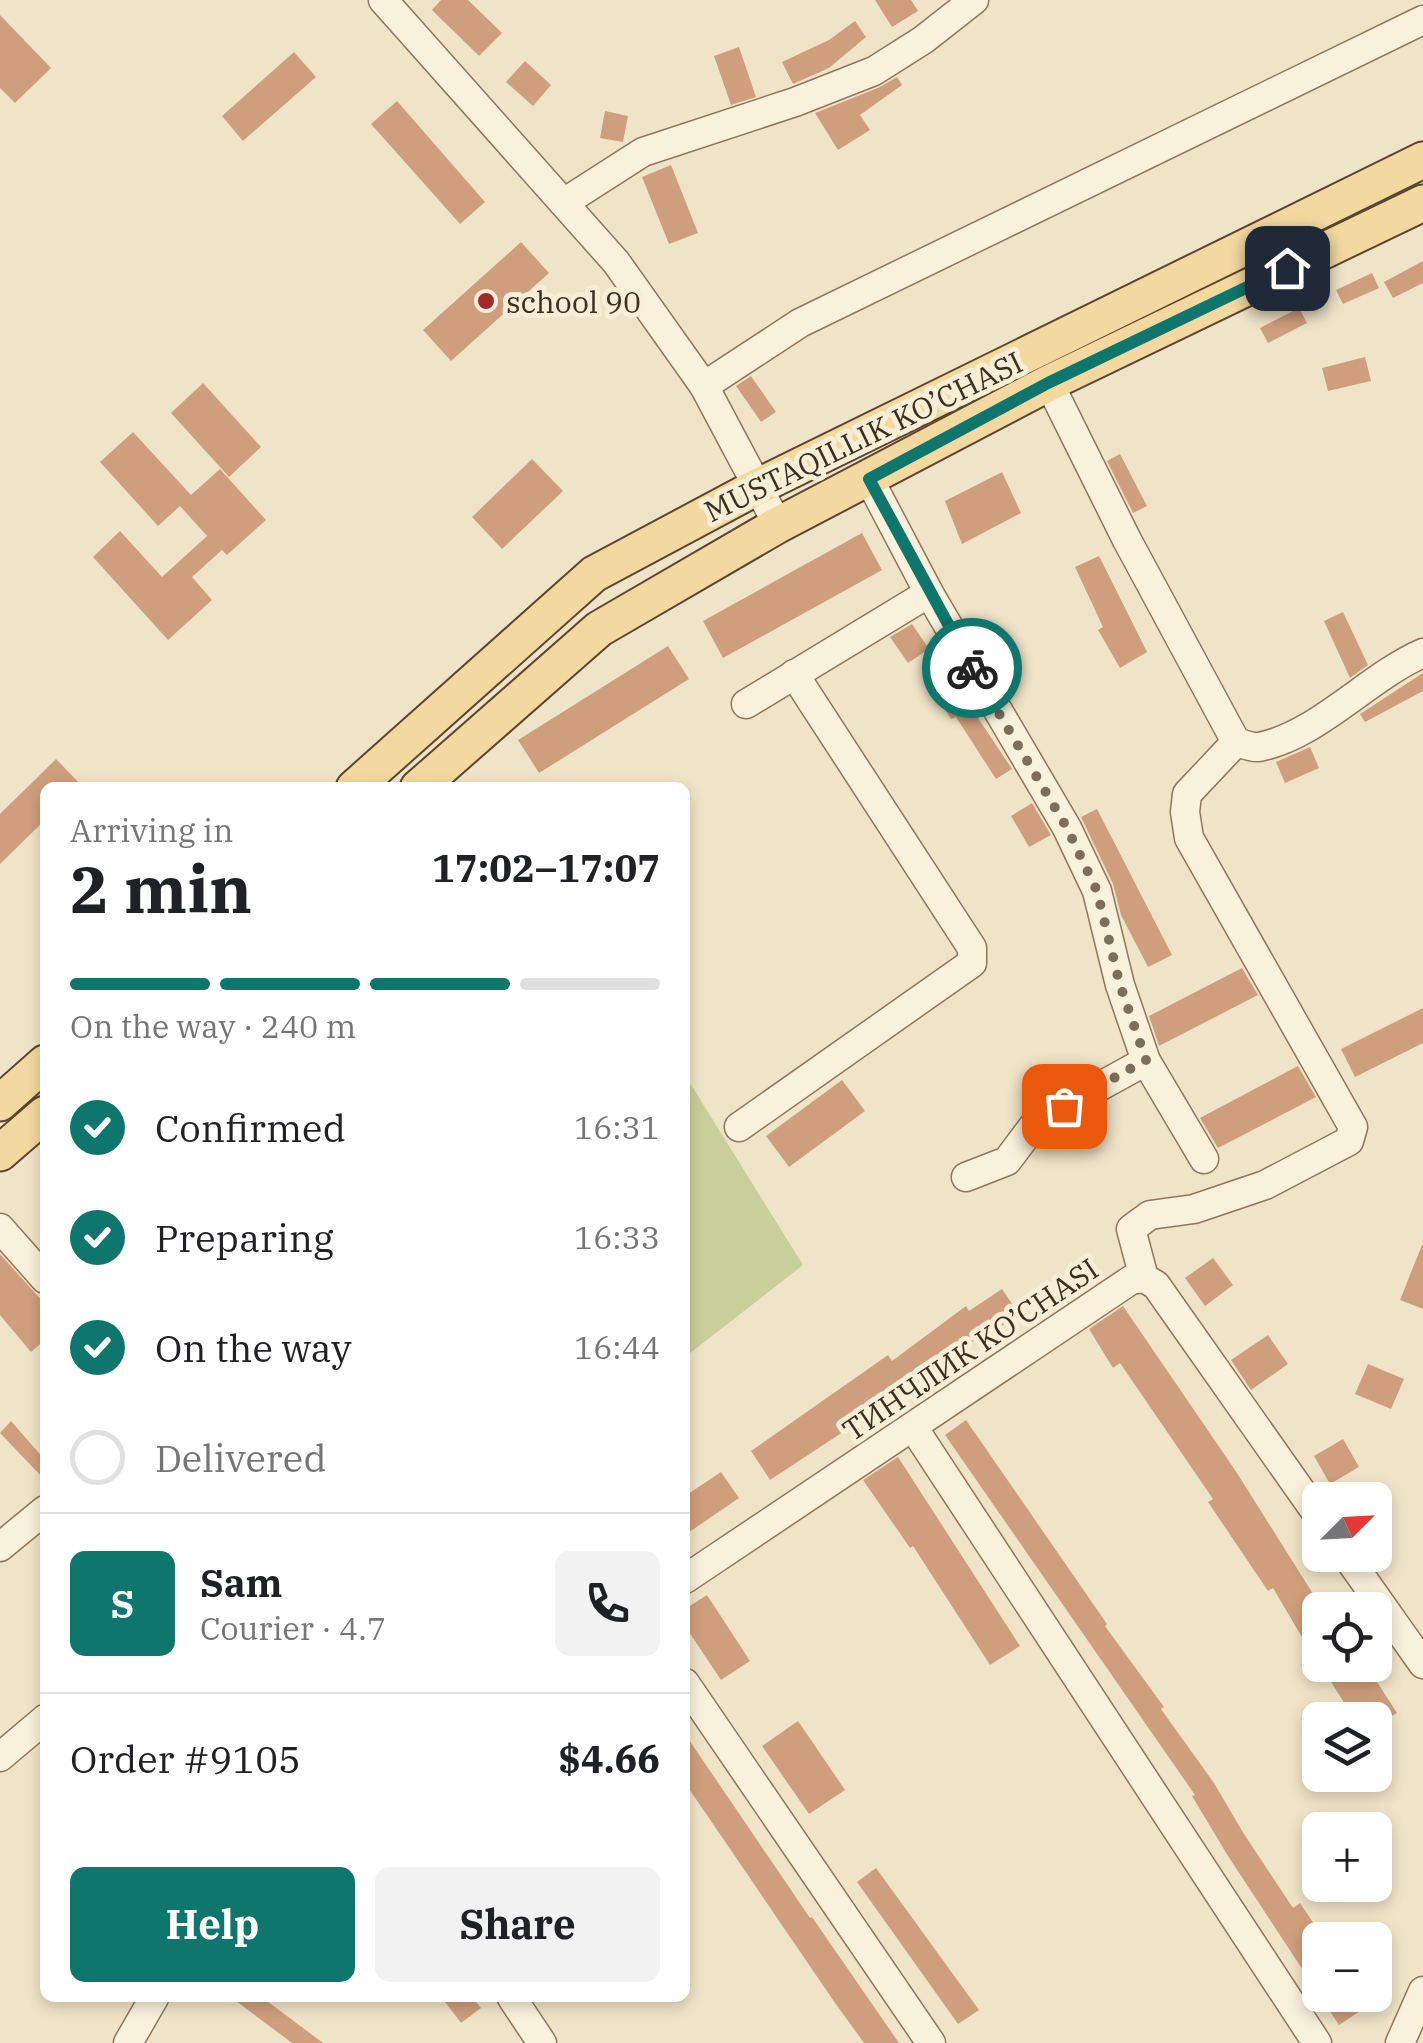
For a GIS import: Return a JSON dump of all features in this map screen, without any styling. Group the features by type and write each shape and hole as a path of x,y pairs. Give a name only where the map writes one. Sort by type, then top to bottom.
{"main road":[{"name":"MUSTAQILLIK KO’CHASI","path":"361,782 594,574 757,487 1423,160"},
{"name":"MUSTAQILLIK KO’CHASI","path":"425,782 599,629 778,525 1048,383 1423,202"},
{"path":"0,1103 40,1067"},
{"path":"0,1153 40,1118"}],"street":[{"path":"383,0 616,262 704,386 778,525"},
{"path":"565,202 643,152 795,102 874,71 923,40 974,0"},
{"path":"704,386 800,323 1423,20"},
{"path":"1048,383 1126,540 1236,742 1256,748 1302,730 1400,663 1423,653"},
{"path":"869,479 929,593 1067,828 1097,891 1120,985 1146,1060 1204,1159"},
{"path":"746,704 929,593"},
{"path":"739,1127 972,962 972,948 794,674"},
{"path":"1144,1278 1130,1229 1150,1215 1194,1209 1265,1185 1349,1141 1353,1127 1189,838 1184,812 1187,794 1236,742"},
{"path":"966,1176 1008,1161 1037,1120 1146,1060"},
{"path":"0,1228 40,1274"},
{"name":"ТИНЧЛИК KO’CHASI","path":"690,1576 1131,1280 1144,1278 1156,1285 1302,1492"},
{"path":"914,1427 1317,2043"},
{"path":"0,1548 40,1514"},
{"path":"1358,1572 1423,1664"},
{"path":"690,1690 931,2043"},
{"path":"0,1757 40,1723"},
{"path":"1400,2043 1423,1991"},
{"path":"128,2043 152,2002"},
{"path":"515,2002 542,2043"}],"green space":[{"path":"690,1083 803,1265 690,1353"}],"building":[{"path":"441,0 468,0 502,33 479,56 432,10"},
{"path":"875,0 911,0 918,11 892,27"},
{"path":"0,15 51,68 15,103 0,88"},
{"path":"855,21 866,37 829,68 793,84 782,62 829,40"},
{"path":"739,47 756,97 731,105 714,56"},
{"path":"294,52 316,77 243,141 222,116"},
{"path":"525,61 551,85 533,106 506,82"},
{"path":"897,77 902,85 860,115 870,130 838,150 815,113"},
{"name":"school 90","path":"397,101 485,202 460,224 371,124"},
{"path":"605,111 628,116 623,142 600,138"},
{"path":"671,165 698,233 669,244 642,177"},
{"name":"school 90","path":"521,242 549,273 451,361 423,330"},
{"path":"1423,261 1423,283 1393,298 1384,282"},
{"path":"1372,273 1379,288 1343,304 1336,290"},
{"path":"1299,308 1307,323 1268,343 1260,328"},
{"path":"1365,357 1371,381 1328,391 1322,368"},
{"path":"751,376 776,412 761,422 736,386"},
{"path":"203,383 261,447 229,477 171,413"},
{"path":"133,432 191,495 220,469 266,520 227,555 222,550 192,577 212,600 168,640 93,557 120,531 162,577 207,536 180,506 158,526 100,462"},
{"path":"1120,454 1147,506 1133,513 1107,461"},
{"path":"532,459 563,491 502,549 472,517"},
{"path":"1002,472 1021,513 962,544 945,501"},
{"path":"862,533 882,570 723,658 703,621"},
{"path":"1099,556 1147,652 1120,668 1098,630 1103,627 1075,567"},
{"path":"1343,612 1368,665 1350,678 1324,621"},
{"path":"912,624 929,649 908,663 890,637"},
{"path":"668,646 689,679 539,773 518,740"},
{"path":"1423,673 1423,691 1365,722 1360,714"},
{"path":"952,679 1012,769 996,779 956,717 951,719 934,691"},
{"path":"1310,747 1319,768 1285,783 1276,762"},
{"path":"56,759 78,782 40,782 40,825 0,864 0,814"},
{"path":"1032,803 1051,835 1029,847 1011,816"},
{"path":"1097,809 1172,955 1148,967 1121,915 1113,884 1081,817"},
{"path":"1242,968 1258,995 1159,1046 1149,1016"},
{"path":"1423,1008 1423,1043 1355,1077 1341,1049"},
{"path":"1298,1066 1316,1097 1218,1148 1200,1118"},
{"path":"842,1080 865,1111 789,1167 766,1136"},
{"path":"1423,1245 1423,1309 1400,1300"},
{"path":"0,1254 40,1298 40,1344 31,1352 0,1315"},
{"path":"1213,1258 1233,1285 1205,1306 1185,1278"},
{"path":"1002,1289 1019,1314 993,1332 991,1328 925,1378 770,1480 751,1451 888,1355 892,1361 966,1306 969,1311"},
{"path":"1123,1306 1237,1473 1312,1592 1302,1592 1302,1637 1273,1588 1268,1591 1208,1502 1213,1499 1120,1363 1113,1368 1089,1329"},
{"path":"1268,1335 1288,1364 1251,1390 1231,1360"},
{"path":"1368,1364 1404,1379 1391,1409 1355,1394"},
{"path":"966,1420 1164,1707 1161,1709 1214,1783 1293,1908 1300,1903 1313,1922 1302,1922 1302,1969 1228,1856 1192,1796 1195,1795 945,1435"},
{"path":"11,1421 40,1454 40,1475 0,1433"},
{"path":"1343,1439 1359,1467 1329,1482 1314,1456"},
{"path":"898,1457 1020,1646 990,1665 913,1546 910,1548 863,1480"},
{"path":"721,1472 739,1498 690,1532 690,1493"},
{"path":"707,1595 750,1661 721,1680 690,1634 690,1606"},
{"path":"1331,1682 1377,1682 1390,1702 1344,1702"},
{"path":"798,1721 845,1790 809,1814 762,1746"},
{"path":"690,1741 899,2043 864,2043 690,1790"},
{"path":"876,1868 979,2010 958,2024 857,1882"},
{"path":"237,2002 268,2002 323,2043 292,2043"},
{"path":"445,2002 476,2002 481,2008 461,2023"},
{"path":"1330,2012 1359,2012 1339,2025"}],"way so far":[{"path":"972,668 1067,828 1097,891 1120,985 1146,1060 1064,1106"}],"place":[{"name":"school 90","path":"486,301"}],"route":[{"path":"972,668 869,479 1048,383 1287,268"}]}
